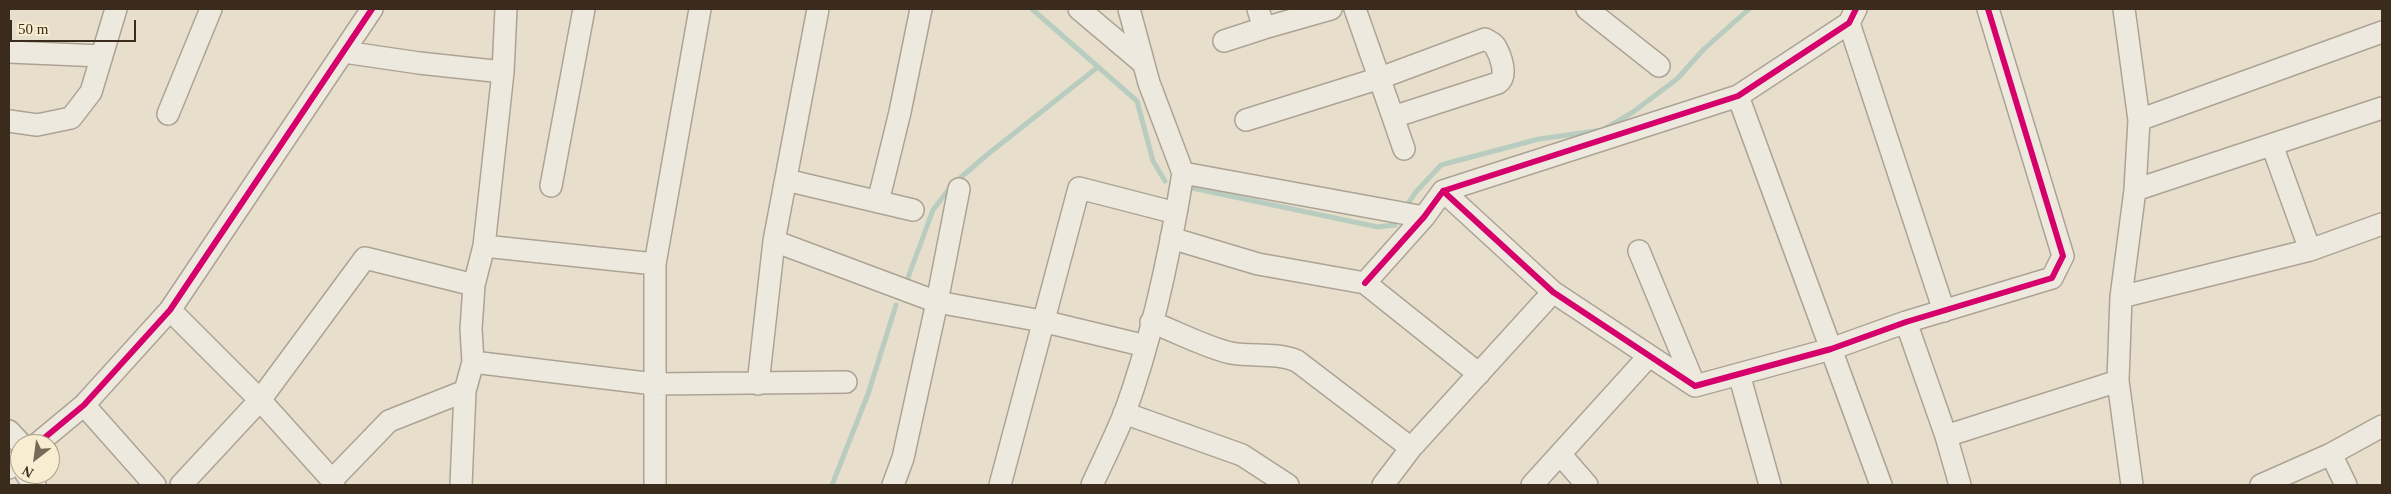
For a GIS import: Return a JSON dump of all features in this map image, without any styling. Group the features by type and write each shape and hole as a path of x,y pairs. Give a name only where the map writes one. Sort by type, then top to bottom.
{"street":[{"path":"9,121 37,125 71,118 91,92 116,9"},
{"path":"168,114 212,9"},
{"path":"50,434 84,405 170,310 372,9"},
{"path":"462,485 465,391 473,362 471,328 474,285 484,246 503,72 506,9"},
{"path":"551,186 584,9"},
{"path":"655,485 655,264 700,9"},
{"path":"758,384 774,241 818,9"},
{"path":"878,202 900,112 921,9"},
{"path":"1079,9 1143,63"},
{"path":"1092,485 1124,413 1146,346 1171,238 1183,173 1149,83 1129,9"},
{"path":"1224,42 1261,18 1331,9"},
{"path":"1355,9 1404,149"},
{"path":"1587,9 1659,66"},
{"path":"1443,191 1552,292 1648,357 1695,386 1831,348 1906,322 2052,278 2063,256 1988,9"},
{"path":"2124,9 2139,120 2135,190 2121,297 2118,381 2132,485"},
{"path":"1365,283 1424,217 1443,191 1738,96 1852,16 1944,312"},
{"path":"2139,120 2382,32"},
{"path":"1246,120 1380,78 1485,39 1495,46 1504,73 1503,80 1393,117"},
{"path":"9,52 102,56"},
{"path":"344,52 419,63 503,72"},
{"path":"1738,96 1881,485"},
{"path":"2135,190 2382,108"},
{"path":"2272,145 2310,250"},
{"path":"1183,173 1424,217"},
{"path":"786,180 913,210"},
{"path":"1000,485 1078,188 1176,213"},
{"path":"893,485 903,458 959,189"},
{"path":"2121,297 2310,250 2382,224"},
{"path":"1171,238 1265,265 1365,283 1478,374"},
{"path":"774,241 937,302 1042,322 1146,346"},
{"path":"484,246 655,264"},
{"path":"1639,251 1695,386"},
{"path":"181,485 260,400 365,258 474,285"},
{"path":"1383,485 1411,448 1552,292"},
{"path":"170,310 260,400 333,482 389,421 465,391"},
{"path":"1151,322 1230,352 1297,360 1411,448"},
{"path":"1906,322 1946,436 1960,485"},
{"path":"1532,485 1648,357"},
{"path":"473,362 654,384 846,382"},
{"path":"1739,374 1770,485"},
{"path":"1946,436 2118,381"},
{"path":"84,405 155,485"},
{"path":"1124,413 1237,454 1288,485"},
{"path":"2261,485 2331,454 2382,426"},
{"path":"1560,454 1587,485"},
{"path":"2331,454 2346,485"}],"waterway":[{"path":"1032,9 1137,101 1153,161 1165,181"},
{"path":"1406,207 1415,193 1441,165 1539,139 1603,130 1633,112 1677,79 1704,49 1749,9"},
{"path":"906,283 933,210 952,185 1098,67"},
{"path":"1192,188 1378,227 1395,225"},
{"path":"832,485 868,394 896,305"}],"cycle path":[{"path":"49,434 84,405 170,310 372,9"},
{"path":"1365,283 1424,217 1443,191 1738,96 1849,23 1856,9"},
{"path":"1443,191 1553,292 1695,386 1831,349 1906,322 2052,278 2063,256 1988,9"}]}
